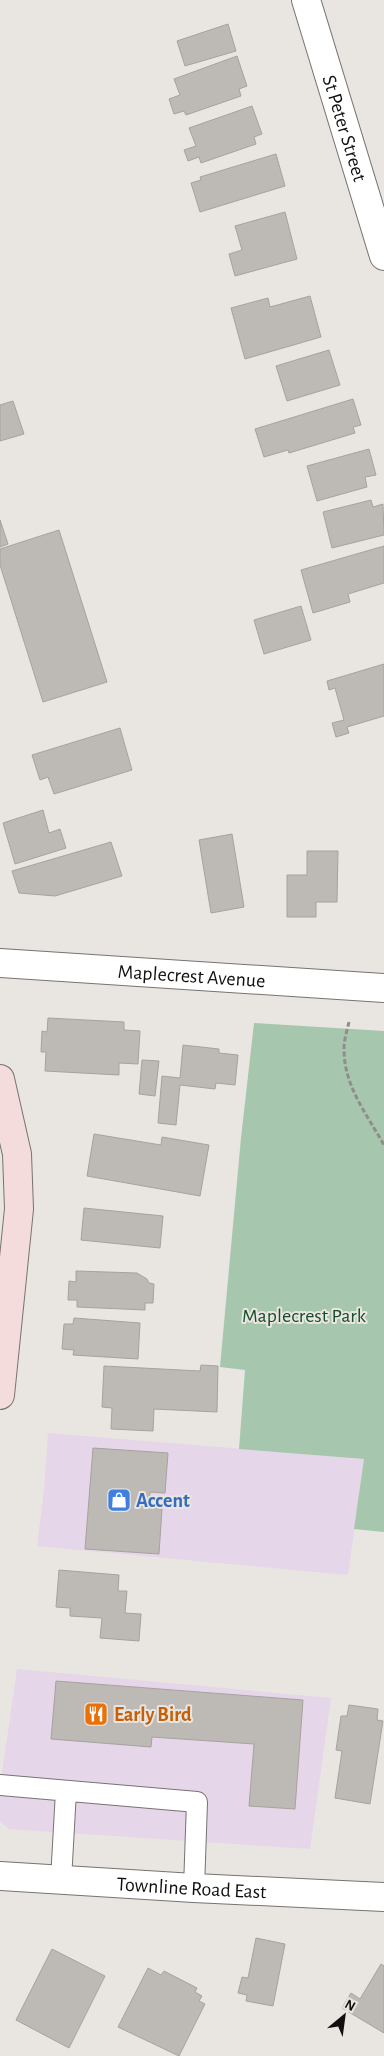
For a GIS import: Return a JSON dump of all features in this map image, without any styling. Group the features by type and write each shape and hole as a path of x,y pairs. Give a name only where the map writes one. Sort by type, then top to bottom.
{"main road":[{"path":"0,1079 17,1154 19,1209 0,1395"}],"street":[{"name":"St Peter Street","path":"306,0 384,256"},
{"name":"Maplecrest Avenue","path":"0,963 384,988"},
{"name":"Townline Road East","path":"0,1876 384,1897"}],"lane":[{"path":"0,1785 197,1802 194,1888"},
{"path":"61,1880 66,1791"}],"path":[{"path":"349,1022 344,1047 345,1068 349,1085 384,1145"}],"shaded area":[{"path":"48,1433 364,1459 348,1575 37,1546 44,1490"},
{"path":"17,1669 331,1698 310,1849 9,1829 0,1822 0,1787"}],"green space":[{"name":"Maplecrest Park","path":"254,1023 384,1031 384,1532 354,1529 364,1459 239,1449 245,1370 220,1367 241,1138"}],"building":[{"path":"228,24 236,51 185,66 177,41"},
{"path":"237,56 247,86 239,89 241,96 186,115 184,111 174,114 169,99 180,95 174,79"},
{"path":"252,106 262,134 254,137 256,144 201,163 199,157 188,161 184,150 196,146 189,128"},
{"path":"276,154 285,186 200,212 191,183 201,180 200,177"},
{"path":"285,212 297,259 235,276 229,254 242,250 235,226"},
{"path":"310,296 321,337 245,359 231,308 268,298 270,307"},
{"path":"329,350 340,385 287,401 276,366"},
{"path":"353,399 361,425 353,427 355,433 289,453 288,450 264,457 255,429"},
{"path":"13,401 24,434 0,441 0,405"},
{"path":"369,449 376,475 365,477 367,487 317,501 307,466"},
{"path":"371,500 373,507 383,504 384,535 332,548 323,512"},
{"path":"0,520 8,544 0,547"},
{"path":"59,530 107,682 43,702 0,565 0,549"},
{"path":"384,546 384,583 348,594 350,602 313,613 301,570"},
{"path":"301,606 311,640 264,654 254,620"},
{"path":"384,664 384,716 347,727 349,733 336,737 332,723 344,720 335,688 329,690 327,681"},
{"path":"120,728 132,770 54,794 48,777 40,780 32,755"},
{"path":"43,810 49,833 60,829 66,848 15,864 3,823"},
{"path":"232,834 244,907 211,913 199,840"},
{"path":"111,842 122,876 55,896 19,893 12,871"},
{"path":"307,851 338,851 337,902 316,902 316,917 287,917 287,875 307,875"},
{"path":"48,1018 124,1022 124,1030 140,1031 138,1064 119,1063 119,1075 45,1071 46,1052 41,1052 42,1031 47,1032"},
{"path":"183,1045 219,1049 219,1053 238,1055 235,1085 216,1083 215,1089 180,1085 176,1125 158,1123 162,1076 180,1078"},
{"path":"142,1060 159,1061 155,1096 139,1094"},
{"path":"94,1134 161,1145 162,1137 209,1145 200,1196 87,1176"},
{"path":"84,1208 163,1216 160,1248 81,1240"},
{"path":"76,1271 137,1273 147,1279 149,1283 154,1284 153,1303 145,1303 145,1310 77,1307 77,1300 68,1300 69,1281 76,1282"},
{"path":"74,1318 140,1323 138,1359 73,1355 74,1350 62,1349 64,1324 73,1324"},
{"path":"201,1365 218,1366 217,1412 154,1409 153,1431 111,1429 112,1408 102,1407 104,1366 200,1371"},
{"name":"Accent","path":"93,1448 168,1453 165,1493 150,1492 149,1508 162,1509 159,1554 85,1549"},
{"path":"59,1570 119,1575 118,1591 127,1591 125,1613 141,1614 139,1641 100,1638 102,1618 70,1616 70,1608 56,1607"},
{"path":"56,1681 303,1700 295,1809 249,1806 254,1744 152,1737 151,1747 51,1739"},
{"path":"349,1705 378,1709 377,1720 383,1721 370,1804 335,1798 342,1751 336,1750 341,1716 347,1716"},
{"path":"256,1938 285,1944 273,2006 246,2001 247,1995 238,1993 242,1977 248,1978"},
{"path":"52,1949 105,1976 69,2048 16,2020"},
{"path":"381,1964 384,1966 384,2033 342,2008 351,1993 360,1999"},
{"path":"148,1968 161,1975 164,1971 197,1988 195,1992 202,1996 199,2001 205,2004 179,2056 118,2027"}],"place":[{"name":"Accent","path":"119,1500"},
{"name":"Early Bird","path":"96,1714"}]}
